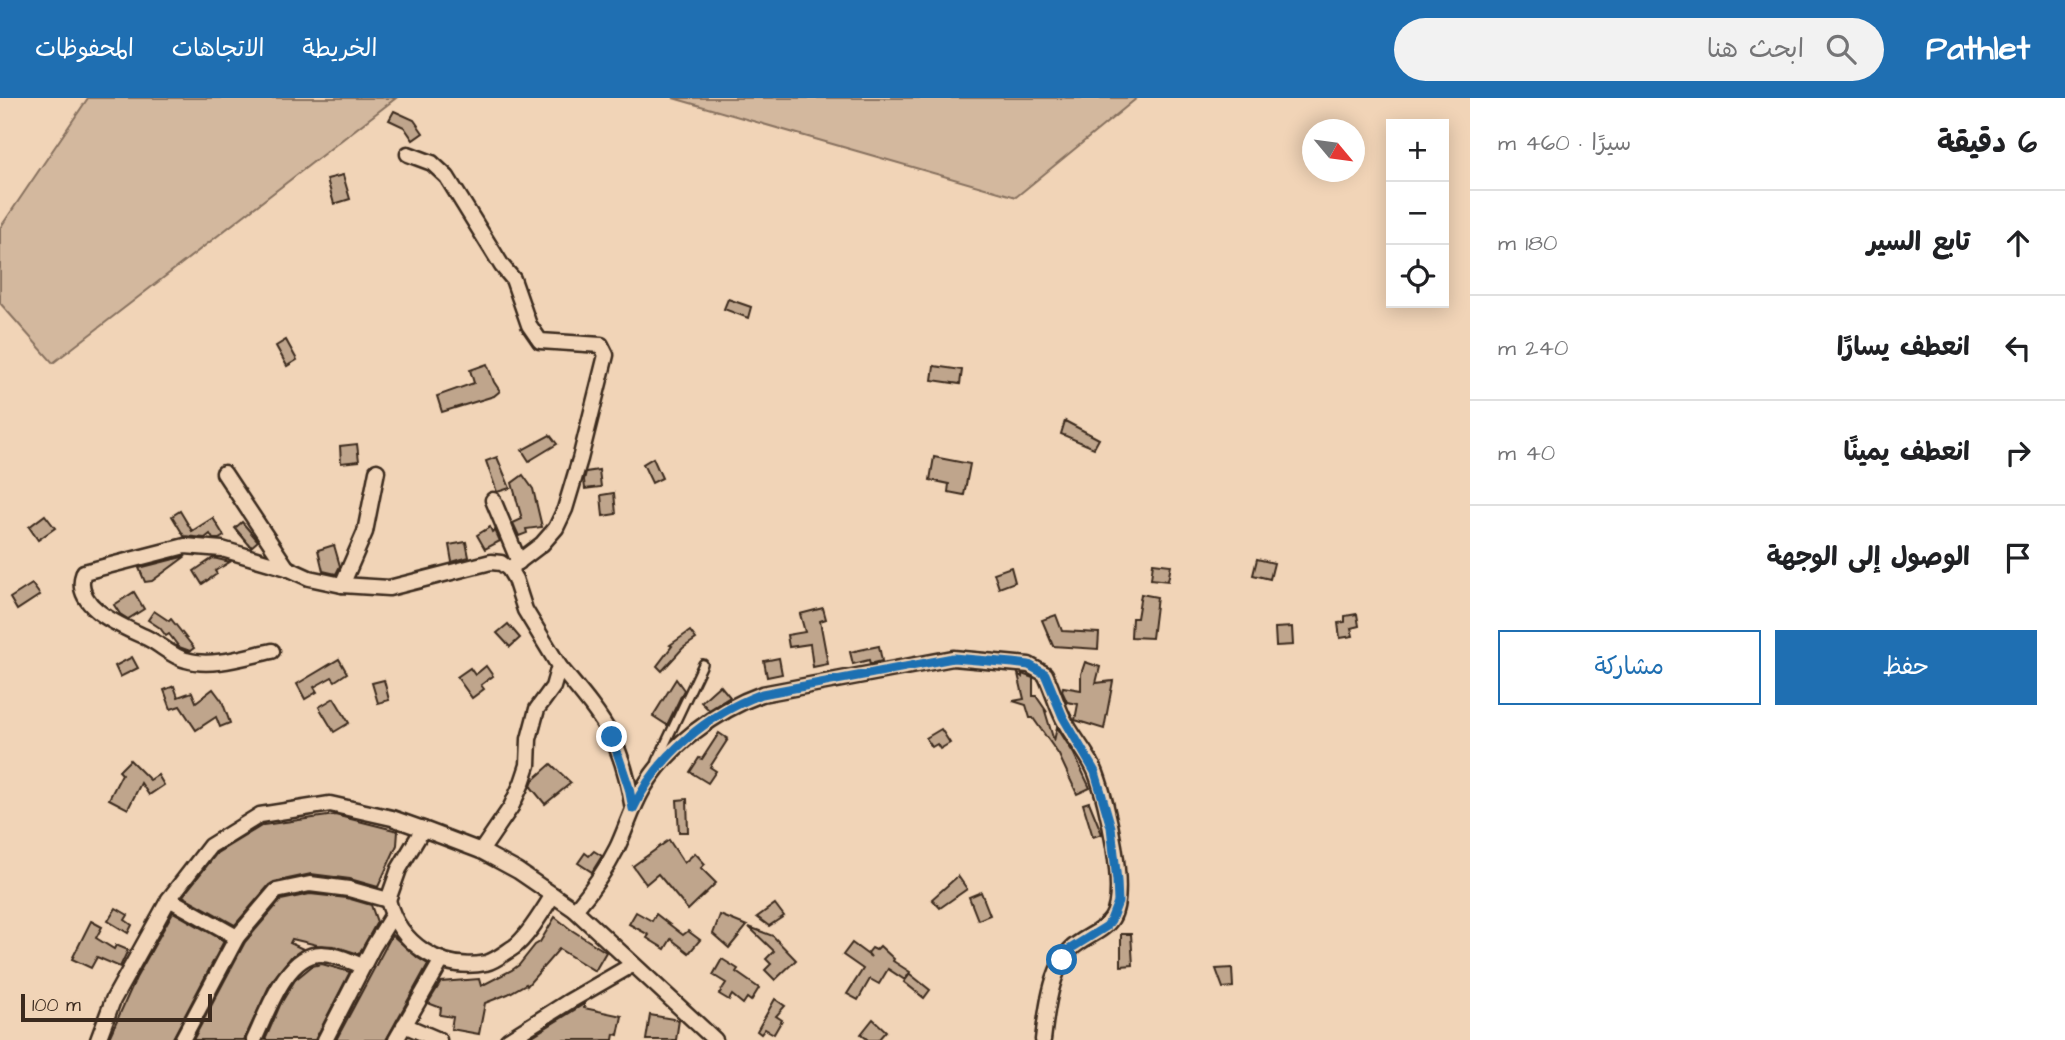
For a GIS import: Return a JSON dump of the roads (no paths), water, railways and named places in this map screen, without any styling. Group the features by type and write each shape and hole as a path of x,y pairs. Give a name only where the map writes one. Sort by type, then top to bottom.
{"street":[{"path":"408,154 432,163 447,177 502,266 513,279 528,325 540,341 589,342 601,345 604,349 605,363 565,509 556,527 542,544 514,566"},
{"path":"342,584 365,532 377,471"},
{"path":"224,474 287,568"},
{"path":"492,500 526,610 559,666 587,699 612,737 633,809"},
{"path":"272,651 212,662 187,661 118,625 93,608 80,580 84,572 185,546 222,549 287,568 309,578 389,588 491,562 514,566"},
{"path":"575,910 592,891 606,869 649,778 676,748 734,704 762,694 953,658 1029,665 1045,674 1063,717 1095,772 1111,827 1118,902 1115,914 1107,926 1070,949 1059,966 1042,1040"},
{"path":"481,851 511,807 522,783 528,765 529,739 537,709 553,687 559,666"},
{"path":"98,1040 114,1000 169,899 210,846 260,815 330,804 391,818 424,829 481,851 518,872 575,910 715,1040"},
{"path":"424,829 399,869 388,900 392,916 417,948 442,960 462,964 488,962 517,945 553,895"},
{"path":"182,1040 237,937 276,891 310,884 349,888 388,900"},
{"path":"169,899 237,937"},
{"path":"325,1040 392,916"},
{"path":"254,1040 290,969 305,957 333,955 363,967"},
{"path":"396,1040 442,960"},
{"path":"508,1040 632,965"},
{"path":"404,1026 439,1040"}],"lane":[{"path":"649,778 703,664"}]}
